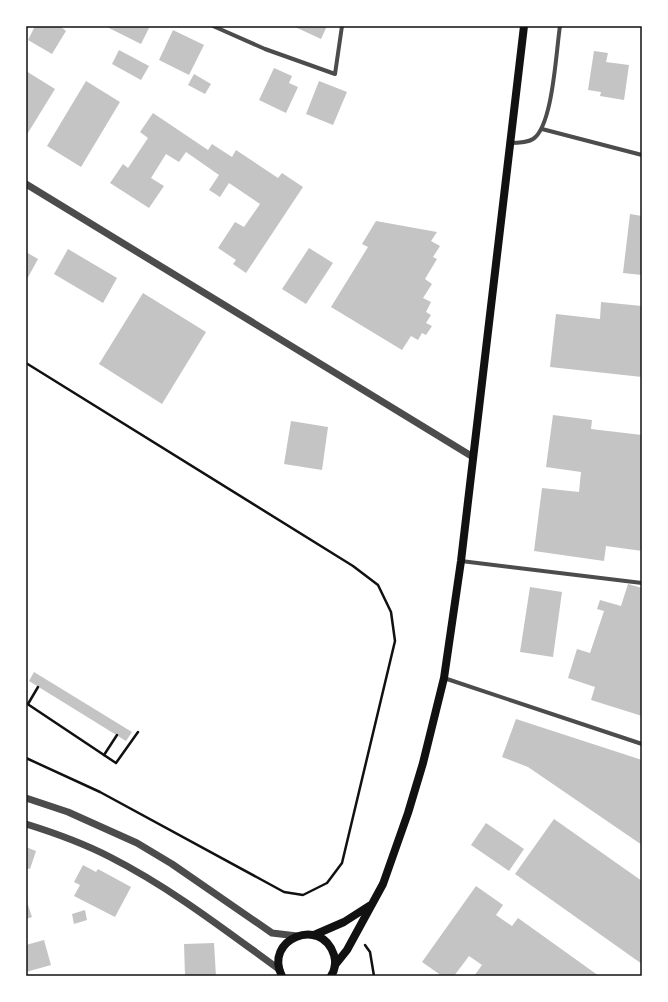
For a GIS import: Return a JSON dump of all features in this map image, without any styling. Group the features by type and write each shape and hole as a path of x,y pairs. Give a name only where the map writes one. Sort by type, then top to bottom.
{"main road":[{"path":"335,972 370,905 383,884 408,813 423,763 444,678 461,561 509,143 524,26"},
{"path":"281,973 280,956 282,949 291,939 297,936 314,935 344,922 370,905"},
{"path":"314,935 328,943 332,950 335,972"}],"street":[{"path":"213,26 265,49 335,74 342,26"},
{"path":"509,143 532,140 542,129 549,107 560,26"},
{"path":"542,129 642,155"},
{"path":"26,184 473,457"},
{"path":"461,561 642,583"},
{"path":"444,678 642,744"},
{"path":"26,798 68,812 137,843 172,864 272,933 297,936"},
{"path":"26,824 91,848 140,873 198,911 281,973"}],"path":[{"path":"26,363 353,566 378,585 391,612 395,641 342,863 327,883 303,895 284,892 100,792 26,758"},
{"path":"38,687 27,704 116,763 138,732"},
{"path":"104,756 117,735"}],"building":[{"path":"35,26 60,26 66,31 52,54 28,40"},
{"path":"105,26 150,26 141,44"},
{"path":"293,26 327,26 321,39"},
{"path":"173,30 204,45 189,75 159,60"},
{"path":"119,50 149,66 141,80 112,64"},
{"path":"594,51 608,53 606,62 629,65 624,100 600,96 601,92 588,90"},
{"path":"274,68 292,76 289,83 298,87 286,113 259,100"},
{"path":"26,71 55,89 26,136"},
{"path":"194,74 211,84 205,94 188,85"},
{"path":"86,81 120,102 81,167 47,146"},
{"path":"319,81 347,92 333,125 306,114"},
{"path":"153,113 208,150 212,144 232,157 236,150 278,178 282,173 303,187 246,273 233,264 236,260 218,248 235,222 244,227 260,204 229,183 220,197 209,190 219,175 186,152 179,162 166,154 151,178 164,186 149,208 110,183 123,164 128,168 148,138 140,132"},
{"path":"630,214 642,216 642,275 623,273"},
{"path":"376,221 437,232 431,241 440,246 433,257 437,259 425,279 432,284 423,298 431,302 426,312 431,315 426,323 432,326 426,335 422,333 418,340 411,336 402,350 331,307 368,247 362,244"},
{"path":"309,248 333,263 306,304 282,289"},
{"path":"68,249 117,278 103,303 54,274"},
{"path":"26,252 38,259 26,281"},
{"path":"143,293 206,332 162,404 99,364"},
{"path":"601,302 642,306 642,377 550,367 556,314 600,319"},
{"path":"553,415 592,420 591,429 642,435 642,551 606,546 604,561 534,551 542,488 579,492 581,472 546,467"},
{"path":"291,421 328,427 322,470 284,464"},
{"path":"628,584 642,588 642,716 591,700 595,687 568,678 577,649 590,653 604,611 597,609 600,600 621,606"},
{"path":"530,587 562,592 553,657 520,652"},
{"path":"34,672 132,732 126,741 29,681"},
{"path":"516,719 642,760 642,845 528,767 502,757"},
{"path":"554,819 642,881 642,964 515,874"},
{"path":"486,823 524,849 509,871 471,845"},
{"path":"26,847 36,851 30,869 26,868"},
{"path":"83,865 96,872 98,869 131,887 115,917 74,896 80,885 74,882"},
{"path":"476,886 503,905 496,915 512,926 518,918 599,976 474,976 482,965 469,956 454,976 442,976 422,962"},
{"path":"26,899 32,917 26,919"},
{"path":"85,910 87,920 74,924 72,914"},
{"path":"44,940 51,965 26,972 26,945"},
{"path":"214,943 216,976 185,976 184,944"}]}
